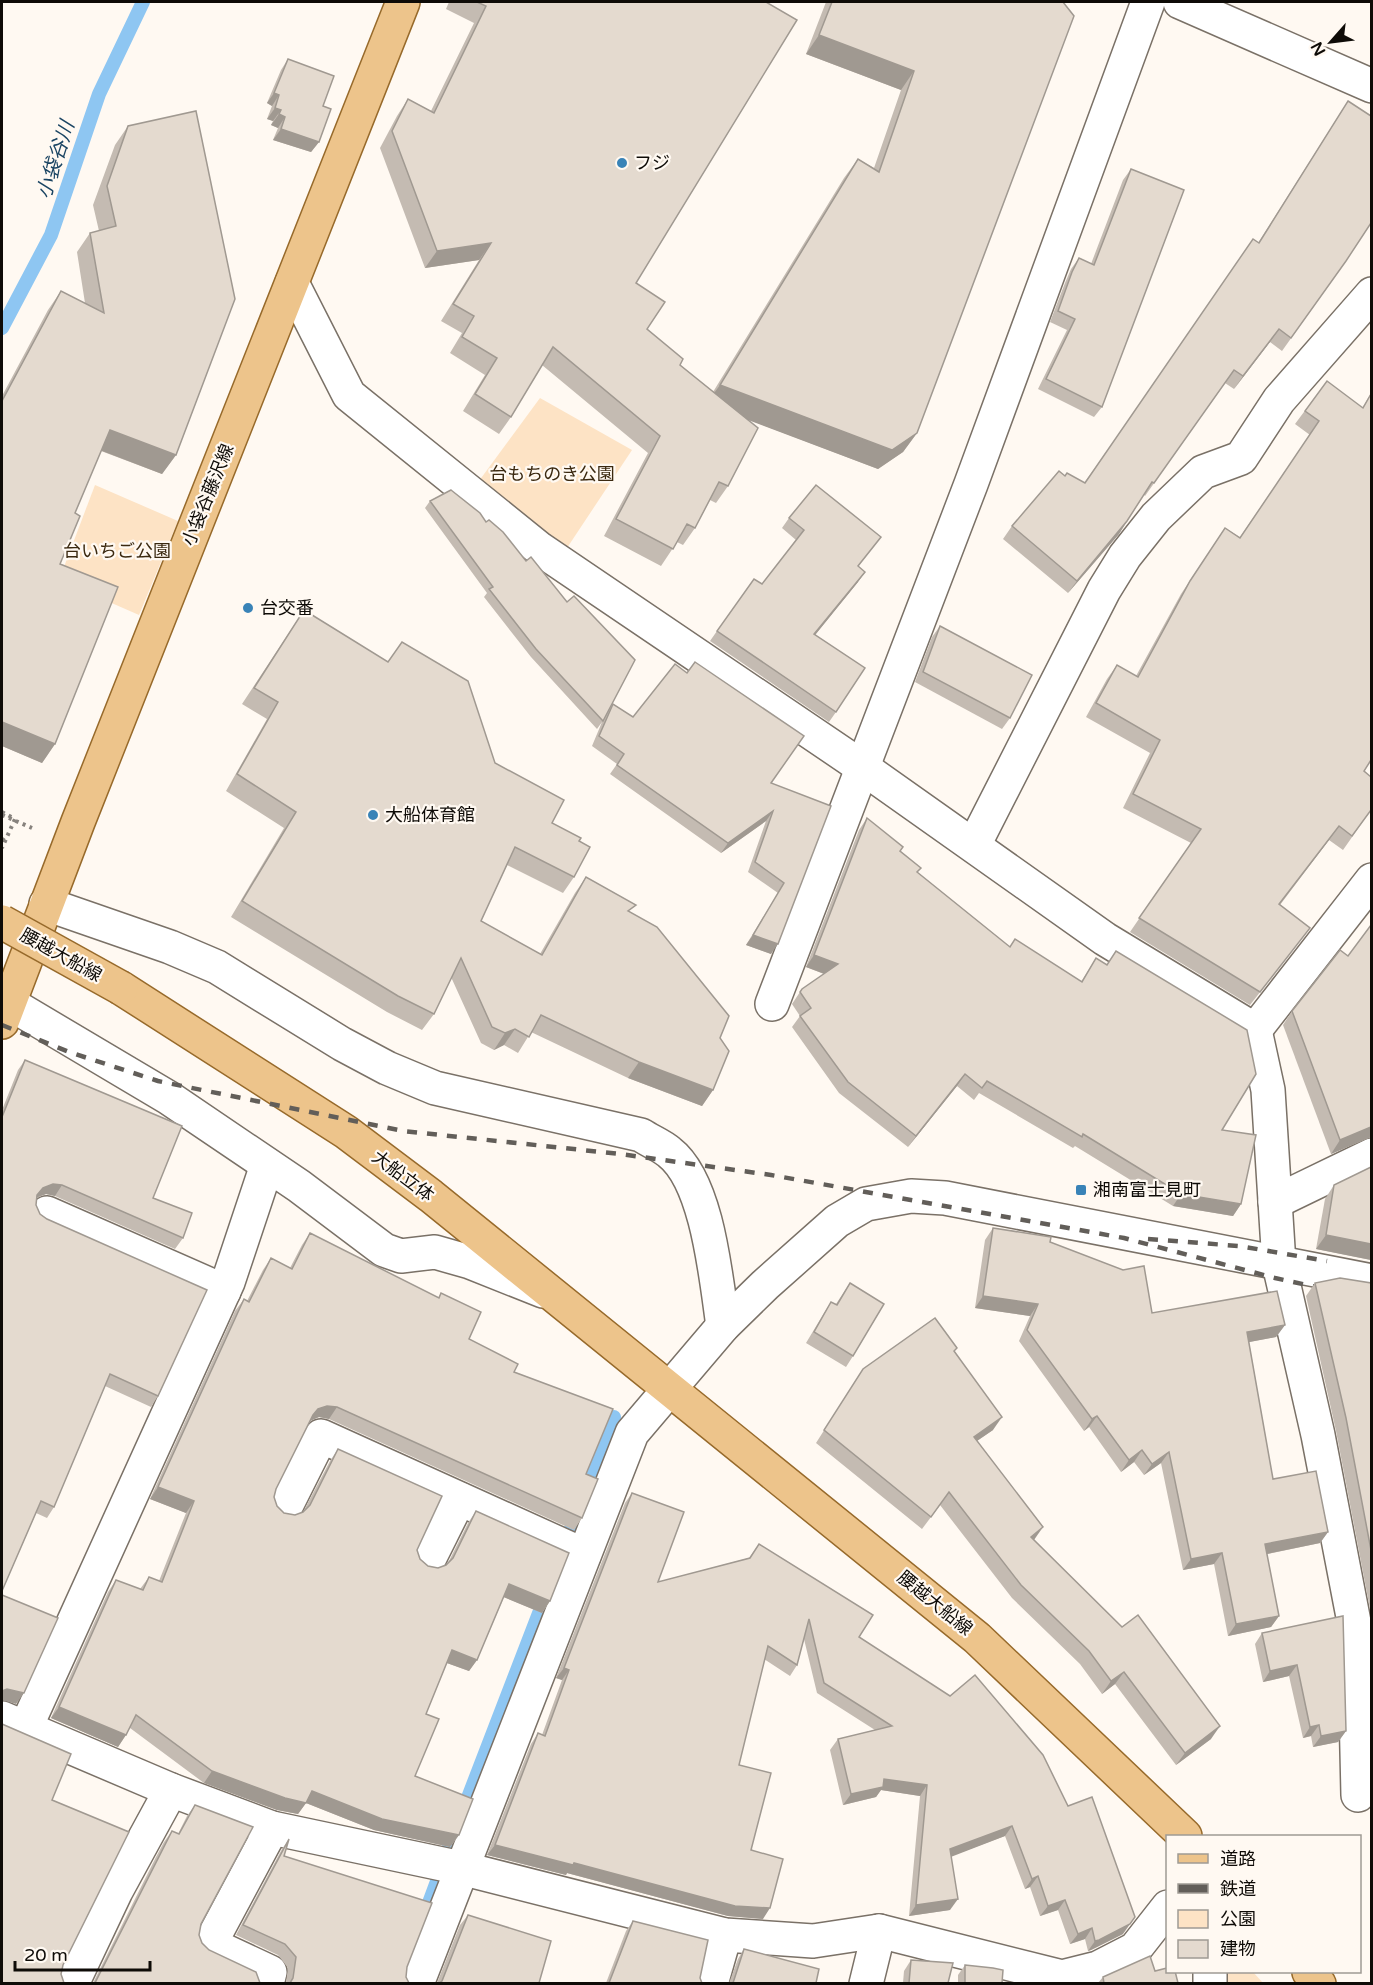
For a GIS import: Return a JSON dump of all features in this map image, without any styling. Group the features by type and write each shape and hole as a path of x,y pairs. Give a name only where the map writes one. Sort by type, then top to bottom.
{"main road":[{"name":"小袋谷藤沢線","path":"5,1013 46,904 404,2"},
{"name":"腰越大船線","path":"2,922 121,988"},
{"name":"大船立体","path":"121,988 346,1132 668,1387"},
{"name":"腰越大船線","path":"668,1387 977,1638 1184,1835"}],"street":[{"path":"772,1004 980,462 1148,2"},
{"path":"1180,2 1371,86"},
{"path":"292,283 349,395 540,549 862,767 1105,939 1255,1030 1268,1090 1279,1264 1318,1435 1353,1622 1358,1795"},
{"path":"974,845 1104,590 1125,556 1156,517 1203,472 1240,458 1279,400 1371,294"},
{"path":"1255,1030 1371,880"},
{"path":"46,904 217,967 342,1044 387,1068 435,1088 641,1135 671,1152 694,1187 707,1225 723,1326"},
{"path":"5,1013 170,1098 384,1250 401,1256 435,1252 470,1262 555,1296"},
{"path":"1275,1202 1371,1155"},
{"path":"267,1165 224,1290 14,1723 171,1790 272,1828 460,1868 724,1935 813,1941 879,1931 1062,1977 1098,1968 1135,1949 1166,1908"},
{"path":"417,1983 460,1868 632,1433 668,1387 723,1326 772,1278 837,1221 866,1204 911,1196 945,1198 1371,1281"},
{"path":"47,1213 224,1290"},
{"path":"285,1508 321,1436 584,1555"},
{"path":"428,1561 459,1499"},
{"path":"72,1983 116,1891 171,1790"},
{"path":"267,1983 270,1972 210,1944 272,1828"},
{"path":"866,1983 879,1931"},
{"path":"711,1983 724,1935"}],"path":[{"path":"2,814 38,831"},
{"path":"2,814 15,819 3,840 2,848"}],"green space":[{"name":"台もちのき公園","path":"540,398 632,450 563,554 476,485"},
{"name":"台いちご公園","path":"95,485 178,521 139,615 59,580"},
{"path":"1223,1973 1254,1973 1263,1983 1223,1983"}],"building":[{"path":"477,2 766,2 797,20 636,283 665,302 647,329 683,359 680,365 758,428 728,486 719,482 695,528 687,524 673,549 616,519 660,436 553,347 511,417 475,394 497,358 462,337 474,316 453,304 491,243 437,251 392,131 408,99 434,113 486,6"},
{"path":"832,2 1063,2 1074,16 917,433 892,450 720,385 858,159 879,172 914,71 819,35"},
{"path":"288,59 334,76 323,106 331,109 319,142 281,129 285,117 279,114 281,110 275,108 279,95 274,93"},
{"path":"1348,101 1371,116 1371,223 1291,338 1279,329 1243,376 1234,370 1154,483 1152,482 1127,521 1077,581 1012,526 1059,471 1065,476 1067,473 1085,483 1253,239 1259,243"},
{"path":"196,111 235,299 176,455 110,430 75,513 80,516 60,564 118,587 55,744 2,722 2,401 61,291 104,313 90,233 116,226 107,186 128,126"},
{"path":"1131,169 1184,190 1102,407 1046,379 1075,319 1058,311 1072,272 1079,258 1094,265"},
{"path":"1327,381 1363,408 1371,394 1371,760 1364,771 1371,777 1371,810 1352,836 1339,826 1279,904 1310,928 1260,992 1139,918 1201,829 1133,794 1160,740 1096,703 1117,665 1138,677 1190,581 1225,528 1240,538 1319,421 1305,411"},
{"path":"816,485 881,537 858,566 865,572 814,634 865,668 836,712 717,631 754,579 762,584 804,530 789,518"},
{"path":"451,490 480,513 486,522 489,520 503,532 526,561 531,557 567,602 574,596 635,660 603,721 536,649 489,589 493,587 430,501"},
{"path":"304,610 388,662 402,642 468,681 495,763 564,800 552,823 581,838 579,841 590,847 574,877 515,847 481,921 542,955 586,877 636,905 628,911 657,927 729,1016 720,1038 729,1051 713,1090 639,1062 541,1015 529,1037 515,1029 505,1033 492,1027 461,958 434,1014 398,996 242,901 296,812 237,774 278,702 254,688"},
{"path":"940,626 1032,675 1010,718 923,672"},
{"path":"695,662 804,736 771,783 831,806 778,944 753,935 784,883 755,862 773,811 728,843 617,765 624,754 599,736 613,704 633,717 675,664 687,673"},
{"path":"867,818 903,847 900,851 921,868 917,872 1010,947 1015,939 1082,982 1096,958 1107,965 1116,951 1247,1030 1256,1074 1222,1130 1256,1135 1241,1204 1181,1194 1083,1134 1082,1137 987,1081 982,1088 965,1074 916,1136 848,1082 800,1016 811,1008 800,992 838,964 814,955"},
{"path":"1371,925 1371,1127 1340,1140 1292,1011 1340,950 1348,956"},
{"path":"25,1060 182,1126 153,1198 192,1213 183,1238 62,1185 53,1184 43,1188 37,1195 36,1205 40,1214 207,1290 158,1396 110,1374 54,1507 41,1501 2,1591 2,1117"},
{"path":"1371,1167 1371,1244 1326,1235 1334,1185"},
{"path":"993,1228 1051,1237 1050,1242 1123,1270 1144,1266 1152,1313 1277,1291 1285,1325 1247,1332 1273,1479 1316,1471 1328,1532 1265,1544 1279,1616 1236,1624 1222,1553 1191,1559 1169,1452 1152,1464 1142,1450 1129,1460 1097,1416 1092,1419 1027,1330 1038,1304 983,1296"},
{"path":"310,1233 439,1298 441,1293 481,1312 469,1339 518,1364 514,1372 613,1409 586,1474 598,1479 582,1518 337,1407 327,1406 318,1409 313,1415 276,1489 274,1497 277,1506 284,1513 295,1515 303,1512 310,1505 338,1449 442,1496 417,1550 420,1559 428,1566 438,1568 446,1565 453,1558 476,1511 569,1553 550,1601 509,1584 477,1660 452,1650 426,1714 439,1719 415,1776 473,1799 459,1835 382,1819 312,1791 306,1803 285,1798 212,1771 136,1715 126,1735 59,1707 116,1580 143,1590 149,1577 162,1582 194,1501 158,1487 244,1299 249,1302 271,1258 292,1269"},
{"path":"1340,1278 1371,1283 1371,1550 1346,1418 1315,1283"},
{"path":"850,1283 884,1304 853,1356 814,1332 831,1302 837,1305"},
{"path":"935,1318 957,1348 954,1351 1002,1417 974,1437 1043,1527 1031,1537 1122,1627 1138,1615 1220,1726 1185,1753 1124,1672 1111,1681 1089,1651 1021,1585 949,1492 931,1517 824,1430 863,1369"},
{"path":"632,1493 684,1512 658,1582 750,1558 759,1544 873,1615 859,1637 950,1696 975,1675 1043,1755 1068,1806 1092,1797 1135,1917 1130,1924 1095,1941 1092,1928 1078,1934 1065,1900 1048,1906 1038,1876 1032,1879 1012,1826 950,1849 958,1899 916,1905 927,1785 884,1779 883,1787 851,1794 838,1739 892,1726 824,1683 809,1619 797,1665 768,1646 739,1765 771,1773 751,1850 783,1859 770,1908 735,1906 574,1863 573,1865 495,1845 538,1733 545,1736 569,1670 564,1668"},
{"path":"2,1595 58,1618 24,1693 7,1689 2,1691"},
{"path":"1343,1616 1346,1731 1321,1736 1319,1725 1310,1727 1297,1665 1270,1671 1262,1633"},
{"path":"2,1724 71,1754 52,1800 129,1832 63,1965 61,1974 64,1983 2,1983"},
{"path":"195,1805 253,1827 201,1924 199,1935 202,1943 209,1950 256,1972 260,1983 95,1983 172,1831 179,1834"},
{"path":"289,1839 284,1856 432,1903 407,1967 406,1977 409,1983 290,1983 296,1957 285,1944 243,1925"},
{"path":"468,1915 551,1941 539,1983 439,1983 442,1981"},
{"path":"633,1921 708,1940 700,1978 702,1983 609,1983"},
{"path":"744,1949 819,1969 816,1983 733,1983"},
{"path":"1150,1956 1155,1971 1166,1968 1166,1973 1176,1973 1178,1983 1104,1983 1103,1977"},
{"path":"911,1960 953,1963 948,1983 909,1983"},
{"path":"965,1965 1003,1970 1002,1983 965,1983"}],"waterway":[{"name":"小袋谷川","path":"2,328 51,235 99,94 143,2"},
{"path":"571,1529 614,1417"},
{"path":"449,1847 546,1595"},
{"path":"423,1919 439,1876"}],"railway":[{"path":"2,1025 69,1052 158,1081 403,1131 620,1154 771,1175 1124,1238 1321,1288"},
{"path":"1148,1239 1239,1246 1327,1261"}],"place":[{"name":"フジ","path":"622,163"},
{"name":"台交番","path":"248,608"},
{"name":"大船体育館","path":"373,815"},
{"name":"湘南富士見町","path":"1081,1190"}]}
